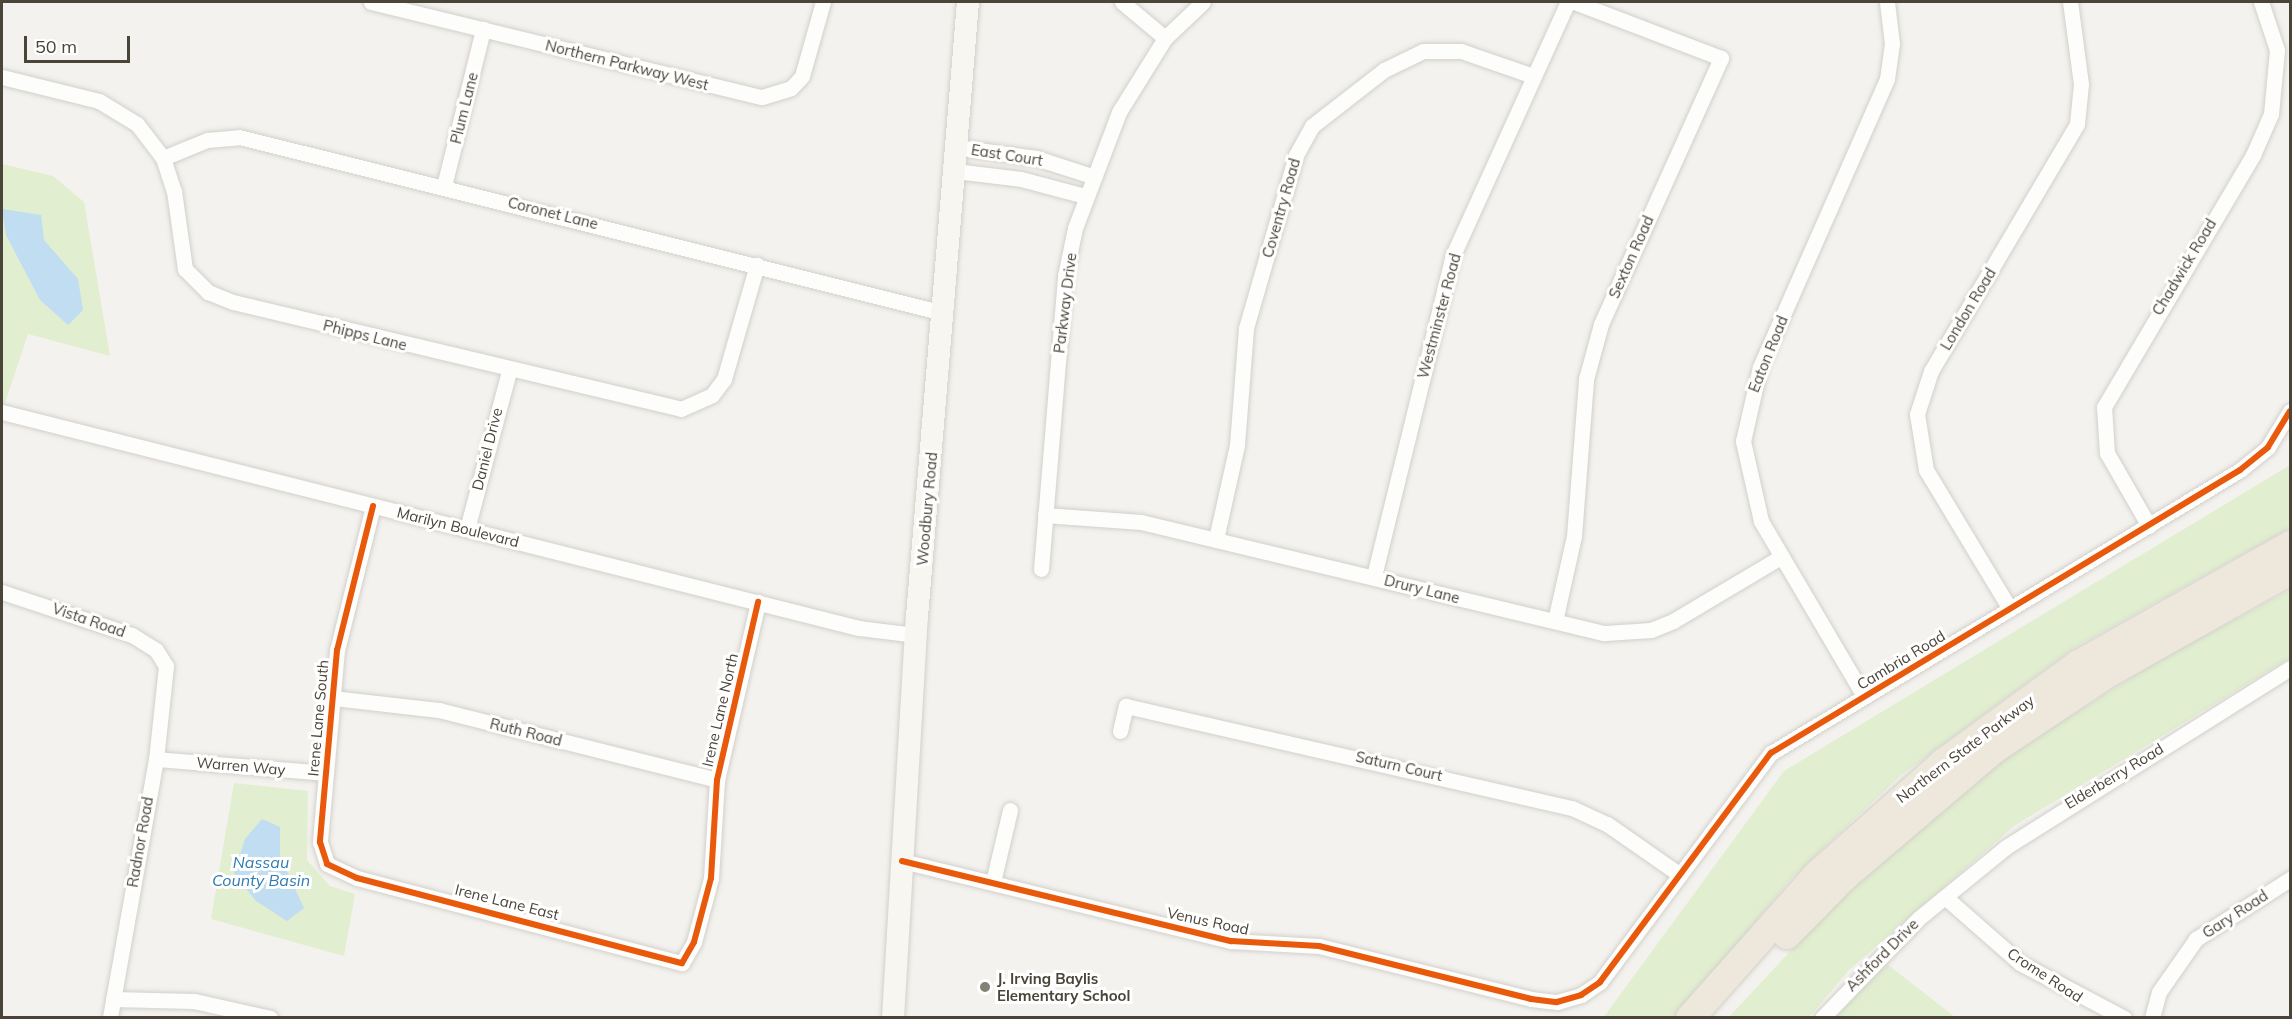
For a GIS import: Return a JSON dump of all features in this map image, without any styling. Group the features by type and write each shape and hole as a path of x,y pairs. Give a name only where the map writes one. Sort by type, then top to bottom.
{"highway":[{"name":"Northern State Parkway","path":"1690,1017 1817,875 1943,763 2079,664 2284,561"},
{"name":"Northern State Parkway","path":"1714,1017 1844,878 1993,750 2284,561"}],"main road":[{"name":"Woodbury Road","path":"893,1017 916,635 968,2"}],"street":[{"name":"Northern Parkway West","path":"371,2 743,94 774,97 802,76 823,2"},
{"path":"1122,2 1165,38"},
{"name":"Parkway Drive","path":"1041,569 1065,276 1085,196 1119,112 1165,38 1203,2"},
{"name":"Westminster Road","path":"1374,576 1453,255 1568,2"},
{"name":"Sexton Road","path":"1555,621 1574,536 1586,379 1601,324 1721,58 1575,2"},
{"name":"Eaton Road","path":"1864,696 1781,557 1752,499 1745,464 1745,416 1760,367 1887,79 1892,44 1887,2"},
{"name":"London Road","path":"2010,609 1926,470 1917,414 1931,371 2077,124 2081,84 2070,2"},
{"name":"Chadwick Road","path":"2149,526 2107,453 2104,407 2253,155 2271,114 2277,50 2261,2"},
{"name":"Plum Lane","path":"444,186 483,30"},
{"name":"Coventry Road","path":"1216,539 1237,445 1246,328 1296,155 1312,126 1384,70 1423,51 1461,51 1533,76"},
{"name":"Phipps Lane","path":"2,77 118,111 137,124 163,158 174,191 181,259 192,280 208,292 509,371 662,408 692,407 724,379 757,265"},
{"name":"Coronet Lane","path":"163,158 207,140 239,137 444,186 944,313"},
{"name":"East Court","path":"956,147 1036,158 1092,176"},
{"name":"East Court","path":"955,171 1021,178 1085,196"},
{"name":"Daniel Drive","path":"467,529 509,371"},
{"name":"Cambria Road","path":"1581,995 1600,982 1771,753 2247,465 2268,447 2290,411"},
{"name":"Marilyn Boulevard","path":"2,412 859,628 916,635"},
{"name":"Irene Lane South","path":"327,864 320,842 337,650 373,506"},
{"name":"Drury Lane","path":"1046,515 1141,522 1605,633 1651,630 1781,557"},
{"name":"Vista Road","path":"2,592 132,634 156,650 166,666"},
{"name":"Irene Lane North","path":"682,963 694,942 711,878 717,780 758,602"},
{"name":"Radnor Road","path":"110,1017 156,759 166,666"},
{"name":"Elderberry Road","path":"1945,897 2059,810 2290,668"},
{"name":"Ruth Road","path":"333,698 438,710 717,780"},
{"name":"Saturn Court","path":"1120,731 1125,706 1572,808 1607,824 1680,875"},
{"name":"Warren Way","path":"156,759 325,772"},
{"path":"993,882 1010,810"},
{"name":"Venus Road","path":"902,861 1231,941 1319,946 1532,999 1557,1002 1581,995"},
{"name":"Irene Lane East","path":"327,864 357,878 682,963"},
{"name":"Gary Road","path":"2152,1017 2159,992 2196,939 2290,879"},
{"name":"Ashford Drive","path":"1822,1017 1945,897"},
{"name":"Crome Road","path":"1945,897 2020,963 2124,1017"},
{"path":"113,999 194,1001 270,1017"}],"green space":[{"path":"2,164 53,176 84,202 110,356 28,334 2,412"},
{"path":"2290,465 2290,528 2074,648 1900,776 1791,879 1676,1017 1603,1018 1784,771"},
{"path":"2290,590 2290,658 2014,826 1849,970 1809,1017 1728,1018 1849,888 2010,754 2161,659"},
{"path":"234,783 308,791 307,860 330,886 355,894 344,956 211,919"},
{"path":"1878,957 1955,1017 1822,1018"}],"water":[{"path":"2,209 41,215 44,240 78,279 83,310 68,325 40,300 6,235"},
{"name":"Nassau County Basin","path":"262,819 280,827 280,856 304,908 287,921 256,901 234,874 245,839"}],"cycle path":[{"path":"902,861 1231,941 1319,946 1531,999 1557,1002 1581,995 1600,982 1771,753 2240,470 2268,447 2290,411"},
{"path":"373,506 337,650 320,842 327,864 357,878 682,963 694,942 711,878 717,780 758,602"}],"place":[{"name":"J. Irving Baylis Elementary School","path":"985,987"}]}
